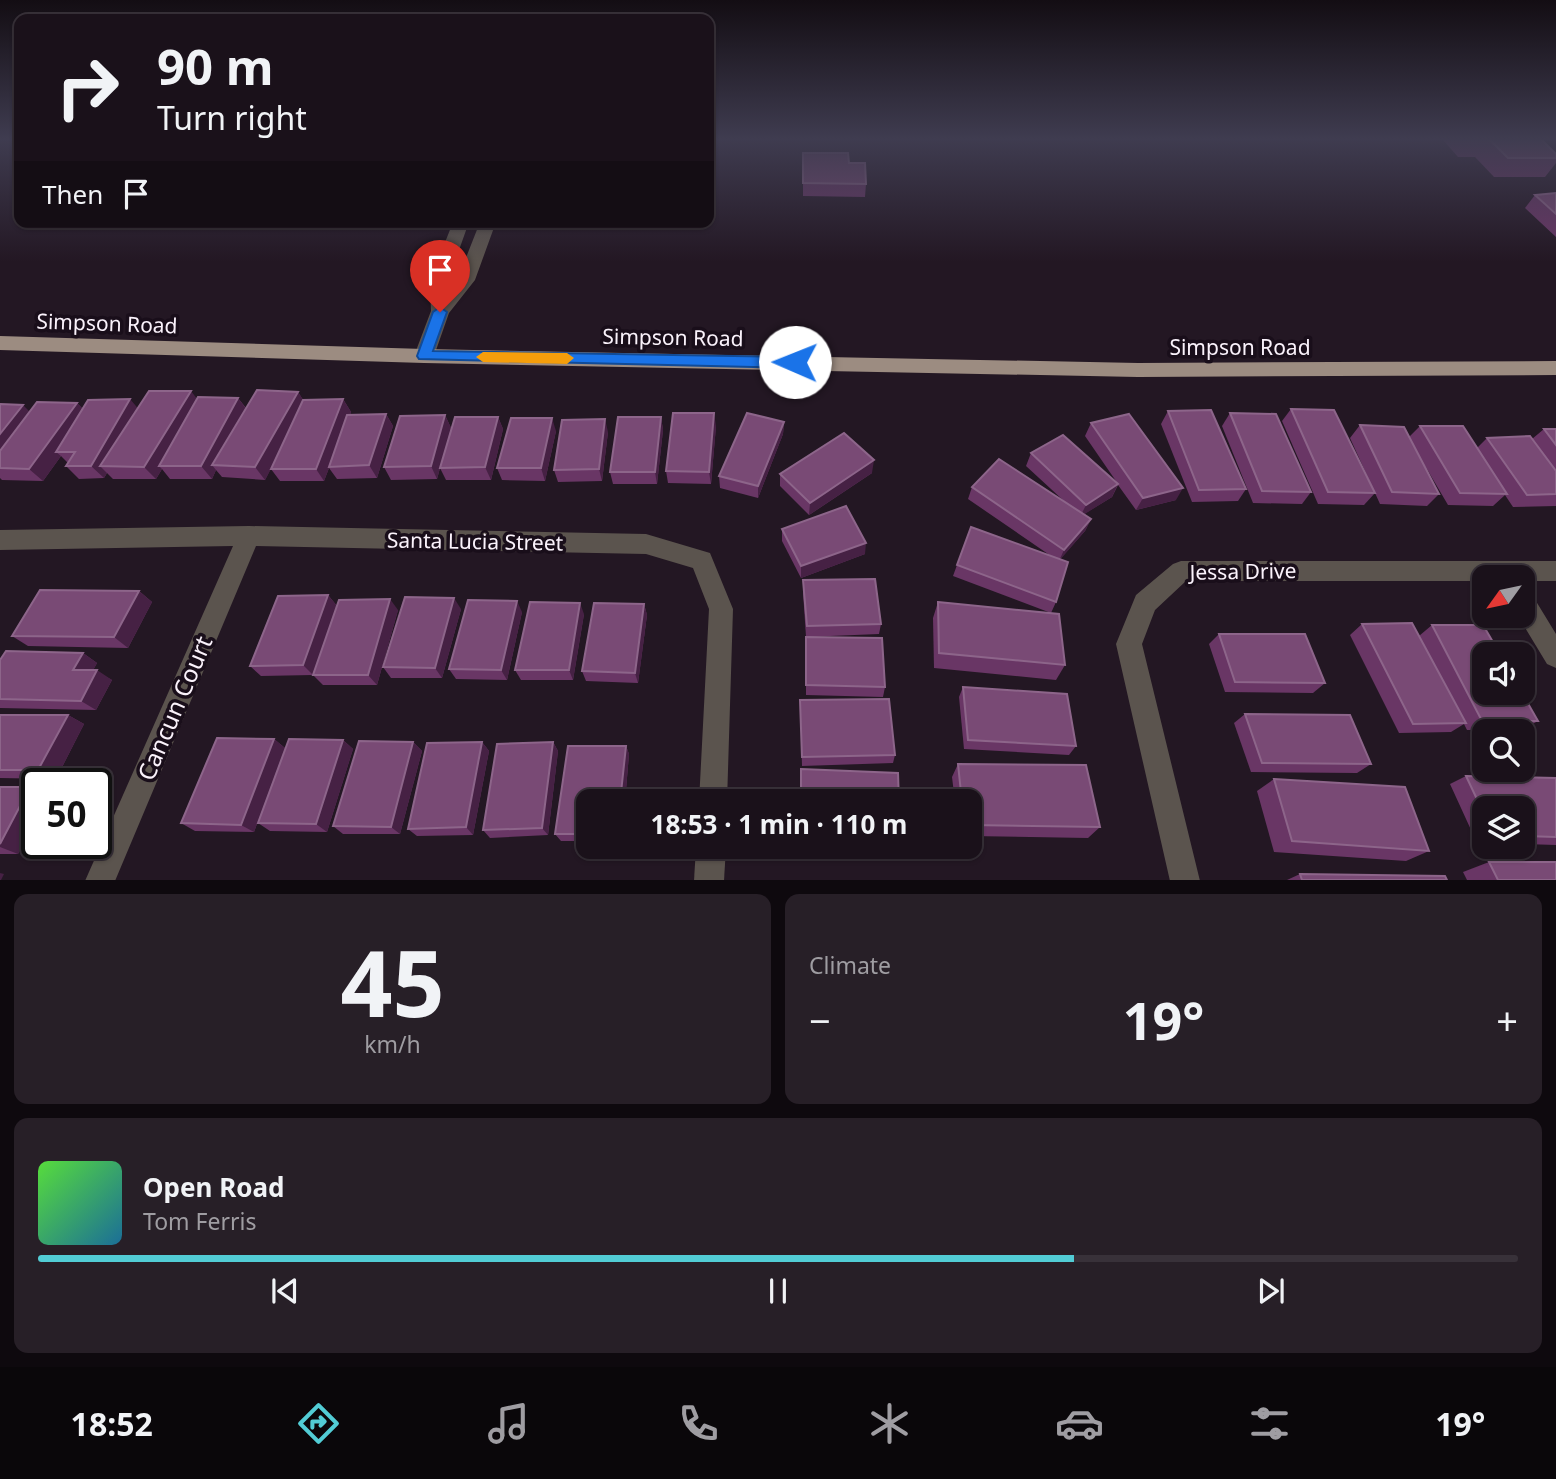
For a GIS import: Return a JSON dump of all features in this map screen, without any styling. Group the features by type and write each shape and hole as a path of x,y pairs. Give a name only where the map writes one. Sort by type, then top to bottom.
{"main road":[{"name":"Simpson Road","path":"0,343 424,356 1138,370 1556,369"}],"street":[{"path":"440,312 439,281 459,228"},
{"path":"424,356 440,312 466,280 486,228"},
{"name":"Santa Lucia Street","path":"0,540 249,536 646,544 702,560 721,609 714,789"},
{"name":"Cancun Court","path":"100,880 249,536"},
{"name":"Jessa Drive","path":"1185,880 1129,644 1145,603 1181,571 1472,574"},
{"name":"Jessa Drive","path":"1535,572 1556,571"},
{"path":"1535,622 1556,656"},
{"path":"709,880 710,859"}],"building":[{"path":"803,179 866,179 866,184 803,183"},
{"path":"1556,193 1556,214 1535,195"},
{"path":"257,390 298,392 255,467 212,465"},
{"path":"149,391 191,391 144,467 100,466"},
{"path":"198,397 238,398 201,466 159,466"},
{"path":"130,399 91,466 66,466 75,452 56,452 88,400"},
{"path":"343,399 316,469 271,469 303,400"},
{"path":"37,402 77,403 29,469 0,468 0,451"},
{"path":"0,404 23,405 0,434"},
{"path":"1291,409 1334,410 1375,493 1328,492"},
{"path":"1211,410 1246,489 1199,490 1168,411"},
{"path":"673,413 714,413 709,472 666,471"},
{"path":"747,413 784,422 758,486 719,476"},
{"path":"1230,413 1276,414 1311,492 1262,491"},
{"path":"386,414 369,465 329,467 347,415"},
{"path":"1129,414 1183,488 1143,498 1091,423"},
{"path":"445,415 431,466 384,467 400,416"},
{"path":"455,417 498,417 485,467 440,468"},
{"path":"618,417 661,417 655,472 610,472"},
{"path":"511,418 552,418 541,468 497,468"},
{"path":"605,419 599,469 554,470 562,420"},
{"path":"1360,425 1404,427 1439,494 1392,492"},
{"path":"1420,426 1463,426 1507,494 1460,493"},
{"path":"1544,429 1556,429 1556,445"},
{"path":"844,433 874,460 810,503 780,474"},
{"path":"1063,435 1118,484 1086,505 1031,453"},
{"path":"1530,436 1556,471 1556,494 1527,495 1487,438"},
{"path":"999,459 1091,519 1064,550 972,487"},
{"path":"846,506 866,543 801,566 782,529"},
{"path":"971,527 1068,562 1056,602 957,565"},
{"path":"875,579 881,624 807,626 803,580"},
{"path":"40,590 139,591 114,637 12,636"},
{"path":"328,595 303,665 250,666 278,596"},
{"path":"405,597 454,598 435,668 383,667"},
{"path":"390,599 368,675 313,675 339,600"},
{"path":"468,600 517,601 501,670 449,669"},
{"path":"530,602 580,603 569,670 515,670"},
{"path":"938,602 1059,614 1065,665 939,653"},
{"path":"594,603 644,604 635,673 582,671"},
{"path":"1412,623 1466,723 1413,724 1362,624"},
{"path":"1432,625 1472,625 1472,628 1485,628 1493,642 1472,642 1472,702"},
{"path":"1219,634 1305,634 1325,683 1235,682"},
{"path":"806,637 882,638 885,687 806,685"},
{"path":"6,651 83,653 73,670 97,670 81,701 0,699 0,660"},
{"path":"963,687 1067,694 1076,746 968,740"},
{"path":"889,699 895,755 802,757 800,700"},
{"path":"1474,705 1529,705 1538,721 1535,719 1481,719"},
{"path":"1245,714 1350,715 1371,764 1262,763"},
{"path":"0,715 68,715 39,768 0,770"},
{"path":"217,738 274,739 241,825 181,823"},
{"path":"289,739 343,740 316,824 258,823"},
{"path":"359,741 413,742 391,827 333,826"},
{"path":"482,742 466,827 408,829 427,743"},
{"path":"553,742 542,828 483,830 497,744"},
{"path":"568,746 626,746 621,789 576,789 576,834 555,834"},
{"path":"958,764 1086,765 1100,827 982,825 982,789 961,789"},
{"path":"801,769 898,773 899,789 801,789"},
{"path":"1466,776 1472,776 1472,782 1535,782 1535,778 1556,778 1556,837 1535,836 1535,796 1475,796"},
{"path":"1274,779 1405,787 1429,851 1292,841"},
{"path":"0,787 21,787 21,804 0,844"},
{"path":"1489,862 1556,862 1556,880 1498,880"},
{"path":"1300,874 1445,876 1447,880 1302,880"}],"slow traffic":[{"path":"483,357 567,358"}],"route":[{"path":"440,312 424,356 795,362"}]}
